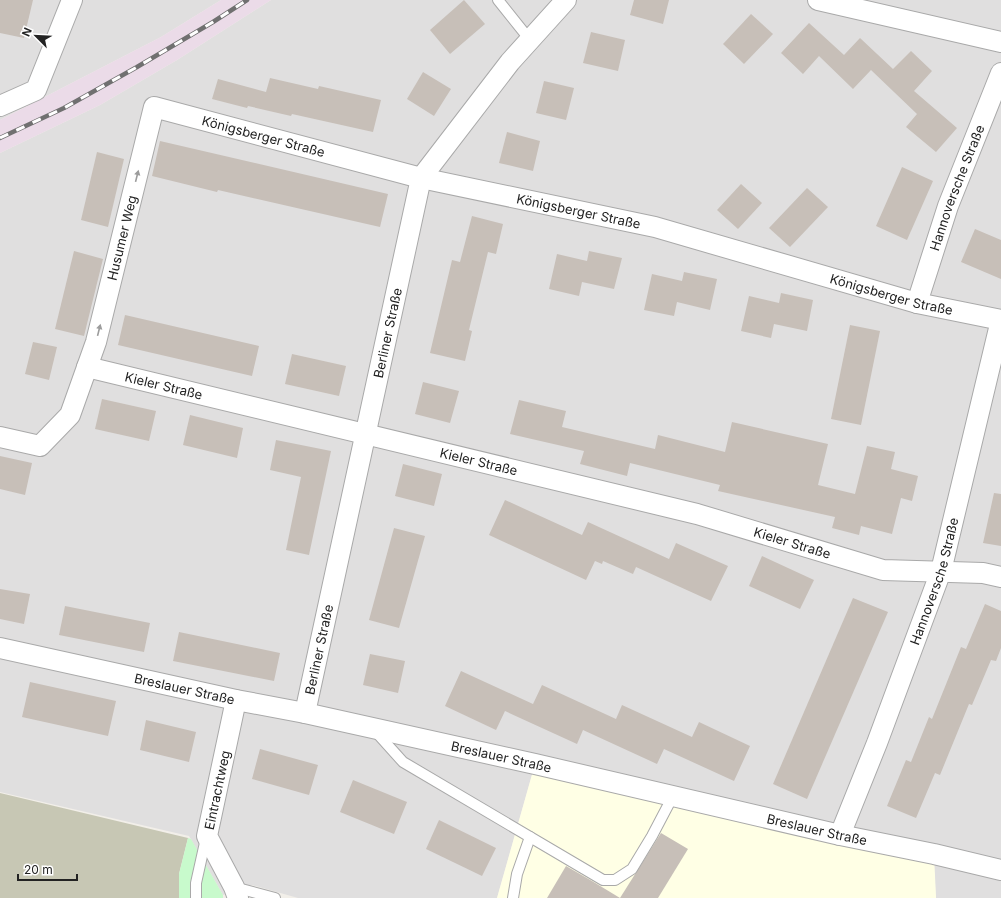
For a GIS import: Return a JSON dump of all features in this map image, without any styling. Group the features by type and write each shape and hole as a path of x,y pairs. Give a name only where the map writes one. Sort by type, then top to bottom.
{"street":[{"path":"0,106 36,90 72,0"},
{"name":"Berliner Straße","path":"305,713 421,178 510,62 566,0"},
{"path":"818,0 1001,42"},
{"name":"Hannoversche Straße","path":"917,303 948,206 1001,73"},
{"name":"Königsberger Straße","path":"154,107 421,178 655,227 917,303 1001,320"},
{"name":"Husumer Weg","path":"87,367 96,342 154,107"},
{"name":"Hannoversche Straße","path":"840,835 877,743 941,571 1001,320"},
{"path":"0,437 40,446 70,415 87,367"},
{"name":"Kieler Straße","path":"87,367 697,514 883,570 983,573 1001,577"},
{"name":"Breslauer Straße","path":"0,648 535,764 840,835 934,854 1001,870"},
{"name":"Eintrachtweg","path":"236,700 207,836 236,893"}],"lane":[{"path":"498,0 530,40"},
{"path":"374,729 403,762 603,880 615,880 632,869 652,836 673,796"},
{"path":"196,898 196,882 207,836"},
{"path":"513,898 517,874 530,837"},
{"path":"236,893 275,898"}],"shaded area":[{"path":"0,0 221,0 161,37 0,120"},
{"path":"221,0 271,0 177,60 100,105 0,153 0,120 161,37"},
{"path":"271,0 1001,0 1001,898 936,898 933,854 535,764 497,898 298,898 252,885 223,895 189,836 0,792 0,153 100,105 177,60"},
{"path":"535,764 934,854 936,898 497,898"},
{"path":"0,793 188,838 179,874 179,898 0,898"}],"green space":[{"path":"188,838 191,839 223,895 223,898 179,898 179,874"}],"building":[{"path":"0,0 33,0 24,38 0,33"},
{"path":"464,0 485,24 450,54 430,30"},
{"path":"634,0 669,0 663,24 630,15"},
{"path":"751,14 773,34 744,64 723,44"},
{"path":"809,23 844,55 860,38 893,69 911,51 932,71 914,91 957,128 936,152 906,127 917,114 871,70 853,89 819,56 803,74 781,53"},
{"path":"591,32 625,40 618,71 583,63"},
{"path":"423,72 451,89 434,116 407,99"},
{"path":"270,78 318,89 319,86 381,100 373,132 292,114 291,116 248,106 247,108 212,99 218,79 266,92"},
{"path":"544,81 574,88 566,120 536,113"},
{"path":"507,132 540,141 533,171 499,163"},
{"path":"160,141 388,194 380,227 218,190 217,192 152,176"},
{"path":"97,152 124,159 108,227 81,220"},
{"path":"902,167 933,181 907,240 876,226"},
{"path":"741,184 762,203 738,229 717,210"},
{"path":"807,188 828,207 790,247 769,228"},
{"path":"472,216 503,224 496,254 488,252 469,330 472,331 465,361 430,353 452,260 460,262"},
{"path":"975,229 1001,240 1001,279 961,262"},
{"path":"74,251 103,259 84,336 55,329"},
{"path":"589,251 622,258 614,289 582,282 579,296 549,289 557,254 587,261"},
{"path":"684,272 717,279 710,310 677,302 674,316 644,310 652,274 682,281"},
{"path":"781,293 813,300 807,331 774,324 771,338 741,331 749,296 779,303"},
{"path":"125,315 259,346 252,376 118,345"},
{"path":"850,325 880,331 861,425 831,419"},
{"path":"33,342 57,347 49,380 25,374"},
{"path":"292,354 346,366 339,396 285,384"},
{"path":"423,382 459,391 450,423 415,414"},
{"path":"102,399 156,411 149,441 95,429"},
{"path":"519,400 566,411 562,427 655,449 658,435 725,452 732,422 828,444 818,485 855,494 867,446 895,452 891,469 918,476 912,501 901,498 892,534 861,526 859,535 832,528 835,517 718,491 720,485 630,463 627,476 580,464 584,451 510,434"},
{"path":"190,415 243,428 237,458 183,445"},
{"path":"276,440 331,451 309,555 286,550 301,477 270,470"},
{"path":"0,456 32,463 25,495 0,489"},
{"path":"403,464 442,474 434,506 395,496"},
{"path":"994,493 1001,494 1001,546 983,543"},
{"path":"505,500 582,535 588,522 669,559 676,543 728,566 711,601 636,567 633,574 603,561 602,564 595,561 586,580 489,535"},
{"path":"394,528 425,536 399,628 369,620"},
{"path":"762,556 814,580 800,609 749,586"},
{"path":"0,589 30,594 24,624 0,619"},
{"path":"853,598 888,612 807,799 773,784"},
{"path":"985,604 1001,611 1001,648 996,661 991,660 972,705 969,704 940,775 935,773 916,818 887,806 906,760 911,762 929,717 932,719 961,647 966,649"},
{"path":"65,606 150,623 144,652 59,635"},
{"path":"179,632 280,653 274,681 173,661"},
{"path":"370,654 405,661 398,693 363,685"},
{"path":"461,671 533,704 542,685 616,719 622,705 692,737 699,722 750,746 734,781 664,749 657,764 583,730 577,744 505,711 496,730 445,706"},
{"path":"30,682 116,701 108,736 22,717"},
{"path":"146,720 196,732 189,762 140,750"},
{"path":"260,749 318,765 309,795 252,779"},
{"path":"353,780 407,802 394,834 340,812"},
{"path":"439,820 496,848 482,876 426,849"},
{"path":"661,833 688,849 658,898 620,898"},
{"path":"566,866 592,881 620,898 547,898"}],"railway":[{"path":"0,138 64,108 137,67 247,0"}]}
